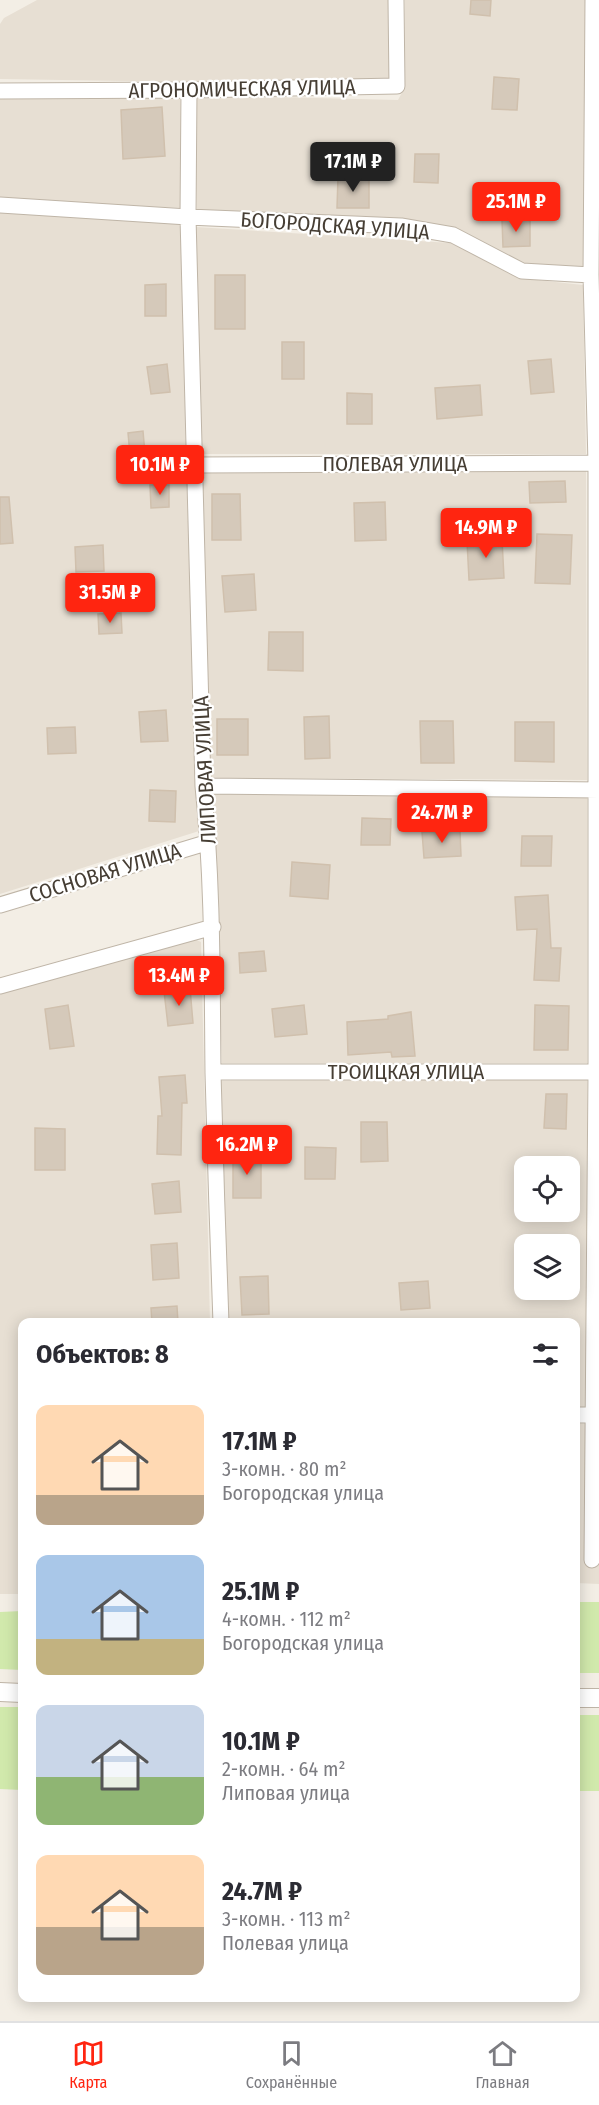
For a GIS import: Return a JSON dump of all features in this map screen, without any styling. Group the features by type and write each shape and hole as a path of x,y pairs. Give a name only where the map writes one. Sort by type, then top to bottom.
{"street":[{"name":"АГРОНОМИЧЕСКАЯ УЛИЦА","path":"0,91 397,86 396,0"},
{"path":"592,1560 596,1415 598,1072 597,463 591,275 593,0"},
{"name":"ЛИПОВАЯ УЛИЦА","path":"189,90 188,218 203,786 209,842 213,927 213,1072 221,1318"},
{"path":"0,206 188,218"},
{"name":"БОГОРОДСКАЯ УЛИЦА","path":"188,218 401,226 453,235 522,271 591,275"},
{"name":"ПОЛЕВАЯ УЛИЦА","path":"195,465 597,463"},
{"path":"203,786 598,790"},
{"name":"СОСНОВАЯ УЛИЦА","path":"0,904 209,842"},
{"path":"0,986 213,927"},
{"name":"ТРОИЦКАЯ УЛИЦА","path":"213,1072 598,1072"},
{"path":"580,1415 596,1415"},
{"path":"0,1692 18,1693"},
{"path":"580,1698 599,1698"}],"shaded area":[{"path":"37,0 389,0 390,79 186,82 0,79 0,24 4,18"},
{"path":"405,0 585,0 583,266 525,265 457,229 403,218 197,212 195,95 398,100 405,87"},
{"path":"180,96 182,208 0,199 0,97"},
{"path":"0,213 180,224 183,235 186,466 199,831 0,894"},
{"path":"196,227 451,243 519,278 583,285 586,454 201,454"},
{"path":"586,470 587,780 210,778 200,473"},
{"path":"211,791 587,794 587,1063 222,1063"},
{"path":"192,938 201,942 210,1318 18,1318 18,1594 0,1594 0,993"},
{"path":"587,1079 587,1408 580,1408 580,1318 228,1318 219,1081"},
{"path":"599,1423 599,1584 580,1583 580,1424"}],"green space":[{"path":"580,1602 599,1602 599,1673 580,1673"},
{"path":"18,1611 18,1670 0,1669 0,1612"},
{"path":"0,1707 18,1707 18,1790 0,1789"},
{"path":"580,1715 599,1715 599,1791 580,1791"}],"building":[{"path":"471,0 491,0 490,16 470,14"},
{"path":"494,77 519,79 517,110 492,109"},
{"path":"162,107 165,156 123,159 121,110"},
{"path":"415,154 439,154 438,183 414,182"},
{"path":"338,177 369,177 369,208 337,208"},
{"path":"502,220 530,220 530,246 503,247"},
{"path":"215,275 245,275 245,329 215,329"},
{"path":"166,284 166,316 145,316 145,285"},
{"path":"282,342 304,342 304,379 282,379"},
{"path":"551,359 554,392 531,394 528,361"},
{"path":"167,364 170,392 151,394 147,367"},
{"path":"480,385 482,415 437,419 435,388"},
{"path":"347,393 372,394 372,424 347,424"},
{"path":"143,431 145,454 130,455 128,433"},
{"path":"565,481 566,502 530,503 529,482"},
{"path":"150,485 169,485 169,507 151,508"},
{"path":"212,494 240,494 241,540 212,540"},
{"path":"0,497 9,497 13,543 0,544"},
{"path":"385,502 386,540 355,541 354,503"},
{"path":"537,534 572,535 570,584 535,583"},
{"path":"502,539 504,578 469,580 467,541"},
{"path":"103,545 104,571 76,572 75,547"},
{"path":"254,574 256,610 225,612 222,576"},
{"path":"121,613 122,633 99,634 98,614"},
{"path":"269,632 303,632 303,671 268,670"},
{"path":"166,710 168,741 141,742 139,712"},
{"path":"329,716 330,758 305,759 304,717"},
{"path":"217,719 248,719 248,755 217,755"},
{"path":"420,721 453,721 454,763 421,763"},
{"path":"515,722 554,722 554,762 515,761"},
{"path":"75,727 76,753 48,754 47,728"},
{"path":"150,790 176,791 175,822 149,821"},
{"path":"362,818 391,819 390,845 361,845"},
{"path":"460,831 461,856 424,858 422,832"},
{"path":"522,836 552,836 551,866 521,866"},
{"path":"292,862 330,865 328,899 290,896"},
{"path":"548,895 551,948 561,948 559,981 534,980 537,929 517,930 515,897"},
{"path":"264,951 266,971 240,973 239,953"},
{"path":"190,988 193,1023 168,1026 164,991"},
{"path":"68,1005 74,1046 50,1049 45,1009"},
{"path":"304,1005 307,1034 275,1037 272,1009"},
{"path":"535,1005 569,1006 568,1050 534,1050"},
{"path":"411,1012 415,1056 392,1057 391,1052 348,1055 347,1022 388,1019 388,1016"},
{"path":"185,1075 187,1103 182,1103 181,1155 157,1154 158,1116 162,1116 159,1077"},
{"path":"546,1094 567,1094 566,1129 544,1128"},
{"path":"361,1122 387,1122 388,1161 361,1162"},
{"path":"35,1128 65,1129 65,1170 35,1170"},
{"path":"305,1147 336,1148 335,1179 305,1179"},
{"path":"233,1153 261,1153 261,1198 233,1198"},
{"path":"179,1181 181,1212 155,1214 152,1184"},
{"path":"177,1243 179,1278 153,1280 151,1245"},
{"path":"268,1276 269,1314 242,1315 240,1277"},
{"path":"428,1281 430,1308 401,1310 399,1283"},
{"path":"177,1306 178,1318 152,1318 151,1308"}]}
